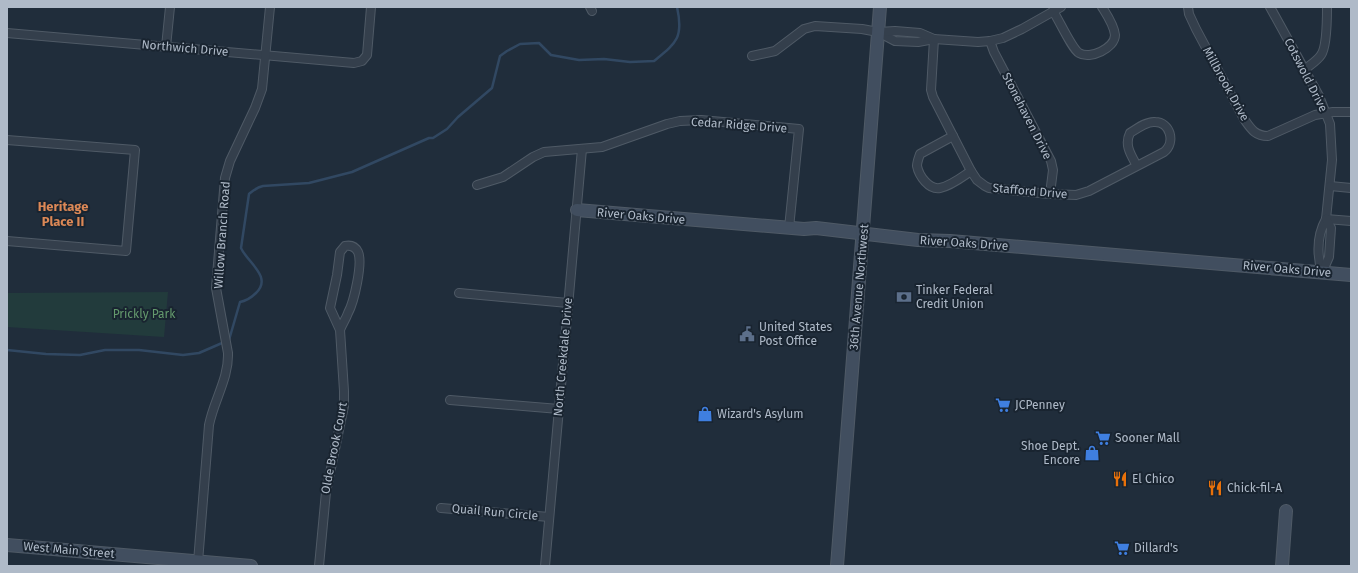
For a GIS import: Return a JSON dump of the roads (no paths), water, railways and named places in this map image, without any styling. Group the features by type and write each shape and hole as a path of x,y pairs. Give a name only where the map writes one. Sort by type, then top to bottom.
{"street":[{"path":"166,47 170,7"},
{"name":"Willow Branch Road","path":"198,562 209,425 227,369 228,353 216,288 225,178 230,161 255,108 262,89 270,7"},
{"name":"Northwich Drive","path":"7,33 349,63 362,61 367,55 371,7"},
{"name":"36th Avenue Northwest","path":"837,566 880,7"},
{"path":"752,56 775,51 804,29 815,26 862,29 878,32 895,41 918,42 934,39 978,42 990,41 1003,38 1062,7"},
{"path":"1053,11 1076,51 1084,56 1093,56 1112,45 1115,37 1113,28 1102,7"},
{"name":"Millbrook Drive","path":"1188,7 1189,14 1196,30 1244,119 1254,133 1260,136 1268,136 1311,116 1326,113 1351,112"},
{"name":"Cotswold Drive","path":"1270,7 1319,96 1330,124 1332,160 1326,219 1331,228 1329,257 1322,273"},
{"path":"1304,70 1320,57 1322,53 1325,37 1327,7"},
{"name":"Stafford Drive","path":"934,39 931,90 971,171 980,184 989,188 1050,194 1081,194 1137,166"},
{"name":"Stonehaven Drive","path":"990,41 994,52 1051,161 1053,170 1050,194"},
{"name":"Cedar Ridge Drive","path":"477,185 503,177 538,154 550,151 602,146 667,124 689,120 799,129 789,228"},
{"path":"1151,122 1163,124 1170,135 1171,140 1168,148 1164,152 1137,166 1130,155 1128,146 1127,141 1130,133 1151,122"},
{"path":"953,136 920,154 917,166 920,172 928,185 939,188 971,171"},
{"path":"7,140 135,150 126,251 7,241"},
{"name":"North Creekdale Drive","path":"545,566 582,149"},
{"path":"1330,186 1351,188"},
{"name":"River Oaks Drive","path":"577,210 789,228 816,228 918,240 963,242 1351,275"},
{"path":"1326,219 1351,221"},
{"name":"Olde Brook Court","path":"319,566 326,492 344,406 340,330 330,308 337,279 340,252 345,246 348,246 355,248 358,252 358,273 349,312 340,330"},
{"path":"459,293 568,303"},
{"path":"450,400 559,409"},
{"name":"Quail Run Circle","path":"442,508 549,517"},
{"path":"1282,566 1286,511"},
{"name":"West Main Street","path":"7,545 245,566"}],"waterway":[{"path":"7,350 46,354 80,355 105,350 139,350 183,355 199,353 229,340 240,302 248,299 256,293 262,281 257,270 241,248 249,194 254,190 263,186 309,183 352,172 429,138 433,138 447,129 458,117 492,88 500,56 520,44 539,43 551,55 579,60 604,59 630,62 654,61 673,44 679,33 679,17 677,7"}],"place":[{"name":"Tinker Federal Credit Union","path":"904,297"},
{"name":"United States Post Office","path":"747,334"},
{"name":"JCPenney","path":"1003,405"},
{"name":"Wizard's Asylum","path":"705,414"},
{"name":"Sooner Mall","path":"1103,438"},
{"name":"Shoe Dept. Encore","path":"1092,453"},
{"name":"El Chico","path":"1120,479"},
{"name":"Chick-fil-A","path":"1215,488"},
{"name":"Dillard's","path":"1122,548"}],"district":[{"name":"Heritage Place II","path":"63,214"}],"park label":[{"name":"Prickly Park","path":"144,314"}]}
